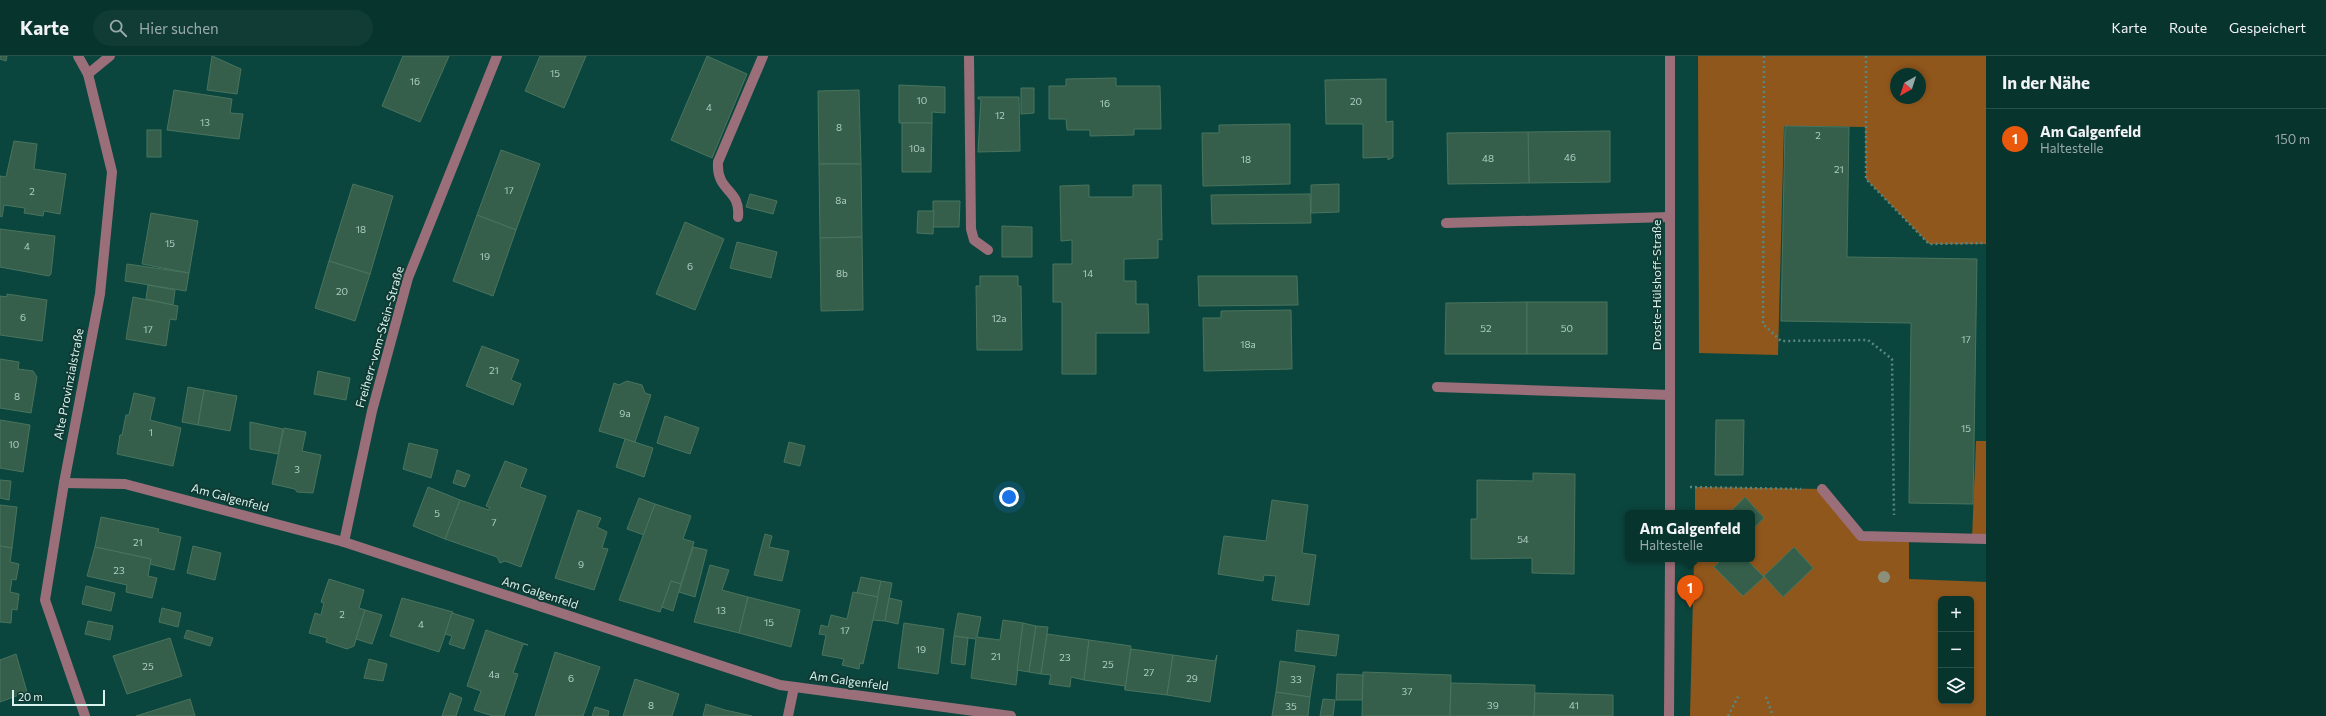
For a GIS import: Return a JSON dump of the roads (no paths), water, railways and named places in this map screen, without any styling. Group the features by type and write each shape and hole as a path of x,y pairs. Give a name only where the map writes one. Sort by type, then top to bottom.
{"street":[{"name":"Alte Provinzialstraße","path":"78,56 88,74 112,172 100,294 64,483 45,600 85,716"},
{"path":"88,74 110,56"},
{"name":"Freiherr-vom-Stein-Straße","path":"344,542 372,411 408,278 497,56"},
{"path":"738,217 739,205 736,198 720,180 718,162 763,56"},
{"path":"969,56 971,229 974,240 988,250"},
{"name":"Droste-Hülshoff-Straße","path":"1670,56 1670,510"},
{"path":"1446,223 1670,217"},
{"path":"1438,387 1670,394"},
{"name":"Am Galgenfeld","path":"64,483 125,484 344,542 773,683 1011,716"},
{"path":"1822,489 1861,536 1986,539"},
{"path":"1669,716 1670,562"},
{"path":"788,716 794,687"}],"place":[{"name":"Am Galgenfeld","path":"1690,608"}]}
